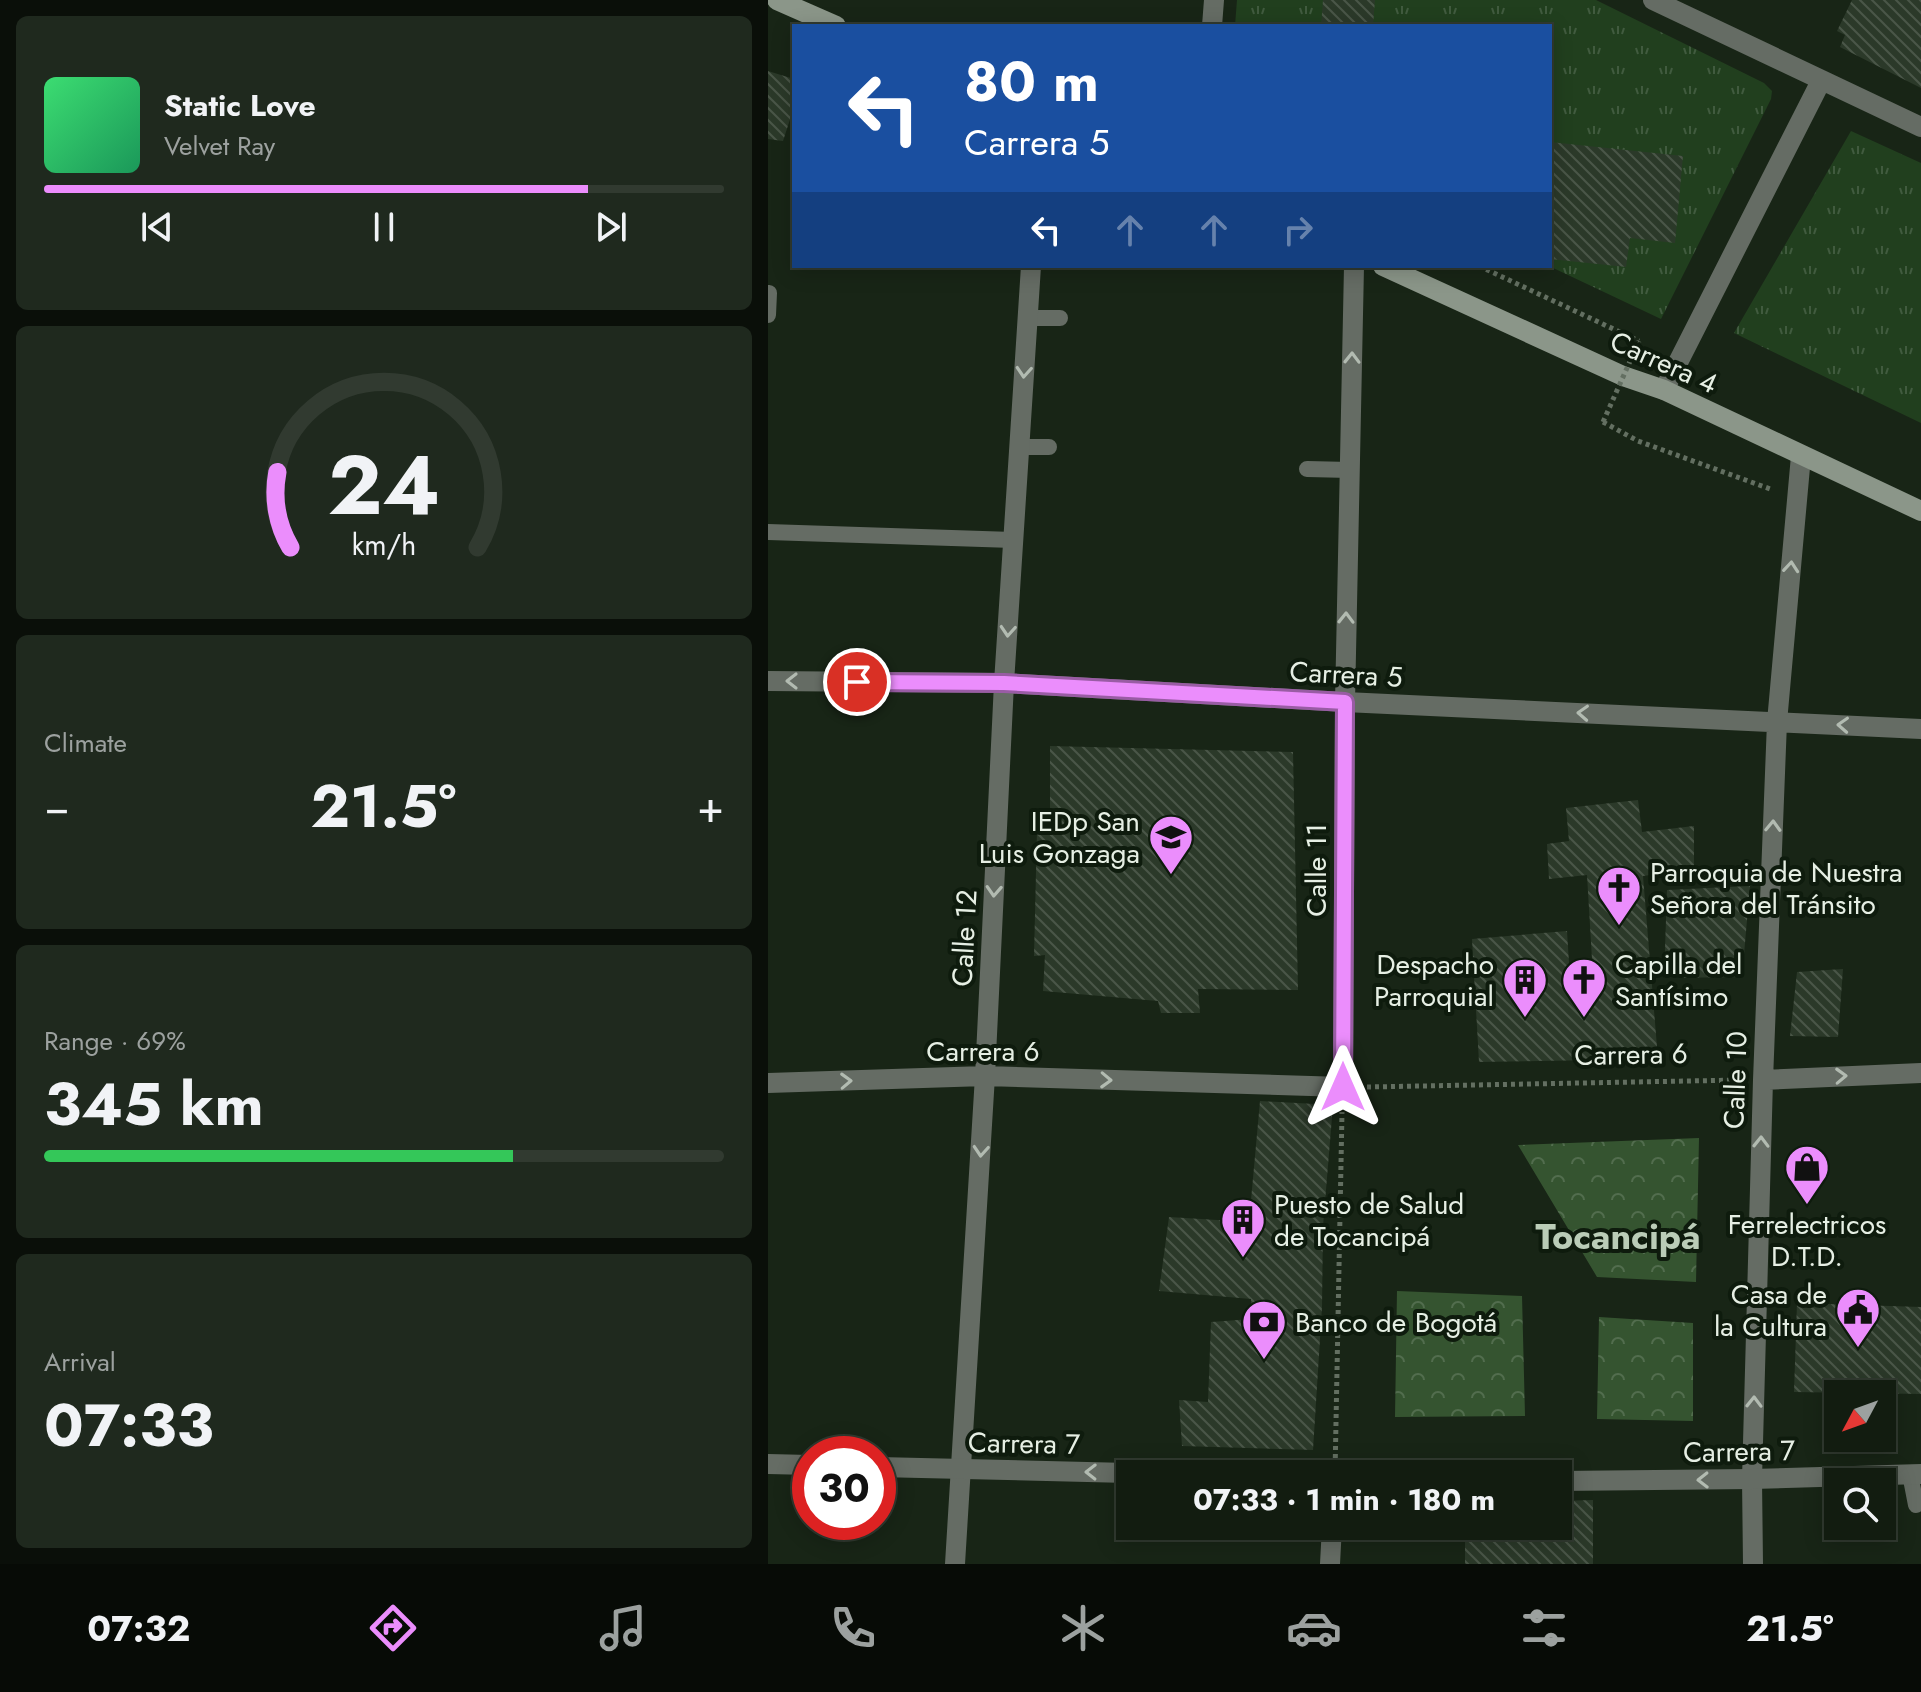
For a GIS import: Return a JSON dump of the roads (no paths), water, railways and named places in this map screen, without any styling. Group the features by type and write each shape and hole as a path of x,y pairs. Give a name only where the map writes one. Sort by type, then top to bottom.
{"main road":[{"path":"777,0 831,24"},
{"name":"Carrera 4","path":"1387,268 1623,376 1664,390 1921,511"}],"street":[{"path":"1212,24 1214,0"},
{"path":"1653,0 1921,127"},
{"path":"1664,390 1821,81"},
{"name":"Calle 12","path":"955,1564 985,1076 1004,683 1031,268"},
{"name":"Calle 11","path":"1343,1087 1345,702 1354,268"},
{"name":"Calle 10","path":"1753,1564 1752,1479 1763,1080 1777,722 1801,456"},
{"name":"Carrera 5","path":"768,681 1004,683 1921,729"},
{"path":"1763,1080 1921,1073"},
{"name":"Carrera 6","path":"768,1083 985,1076 1343,1087"},
{"path":"768,1464 792,1465"},
{"name":"Carrera 7","path":"896,1467 1116,1473"},
{"name":"Carrera 7","path":"1572,1481 1915,1474"},
{"path":"1330,1564 1331,1540"}],"lane":[{"path":"768,315 769,293"},
{"path":"1027,318 1060,318"},
{"path":"1019,447 1049,447"},
{"path":"1307,469 1350,470"},
{"path":"768,532 1013,540"},
{"path":"1915,1474 1916,1505"}],"place":[{"name":"IEDp San Luis Gonzaga","path":"1171,876"},
{"name":"Parroquia de Nuestra Señora del Tránsito","path":"1619,927"},
{"name":"Despacho Parroquial","path":"1525,1019"},
{"name":"Capilla del Santísimo","path":"1584,1019"},
{"name":"Ferrelectricos D.T.D.","path":"1807,1206"},
{"name":"Puesto de Salud de Tocancipá","path":"1243,1259"},
{"name":"Casa de la Cultura","path":"1858,1349"},
{"name":"Banco de Bogotá","path":"1264,1361"}],"district":[{"name":"Tocancipá","path":"1618,1236"}]}
